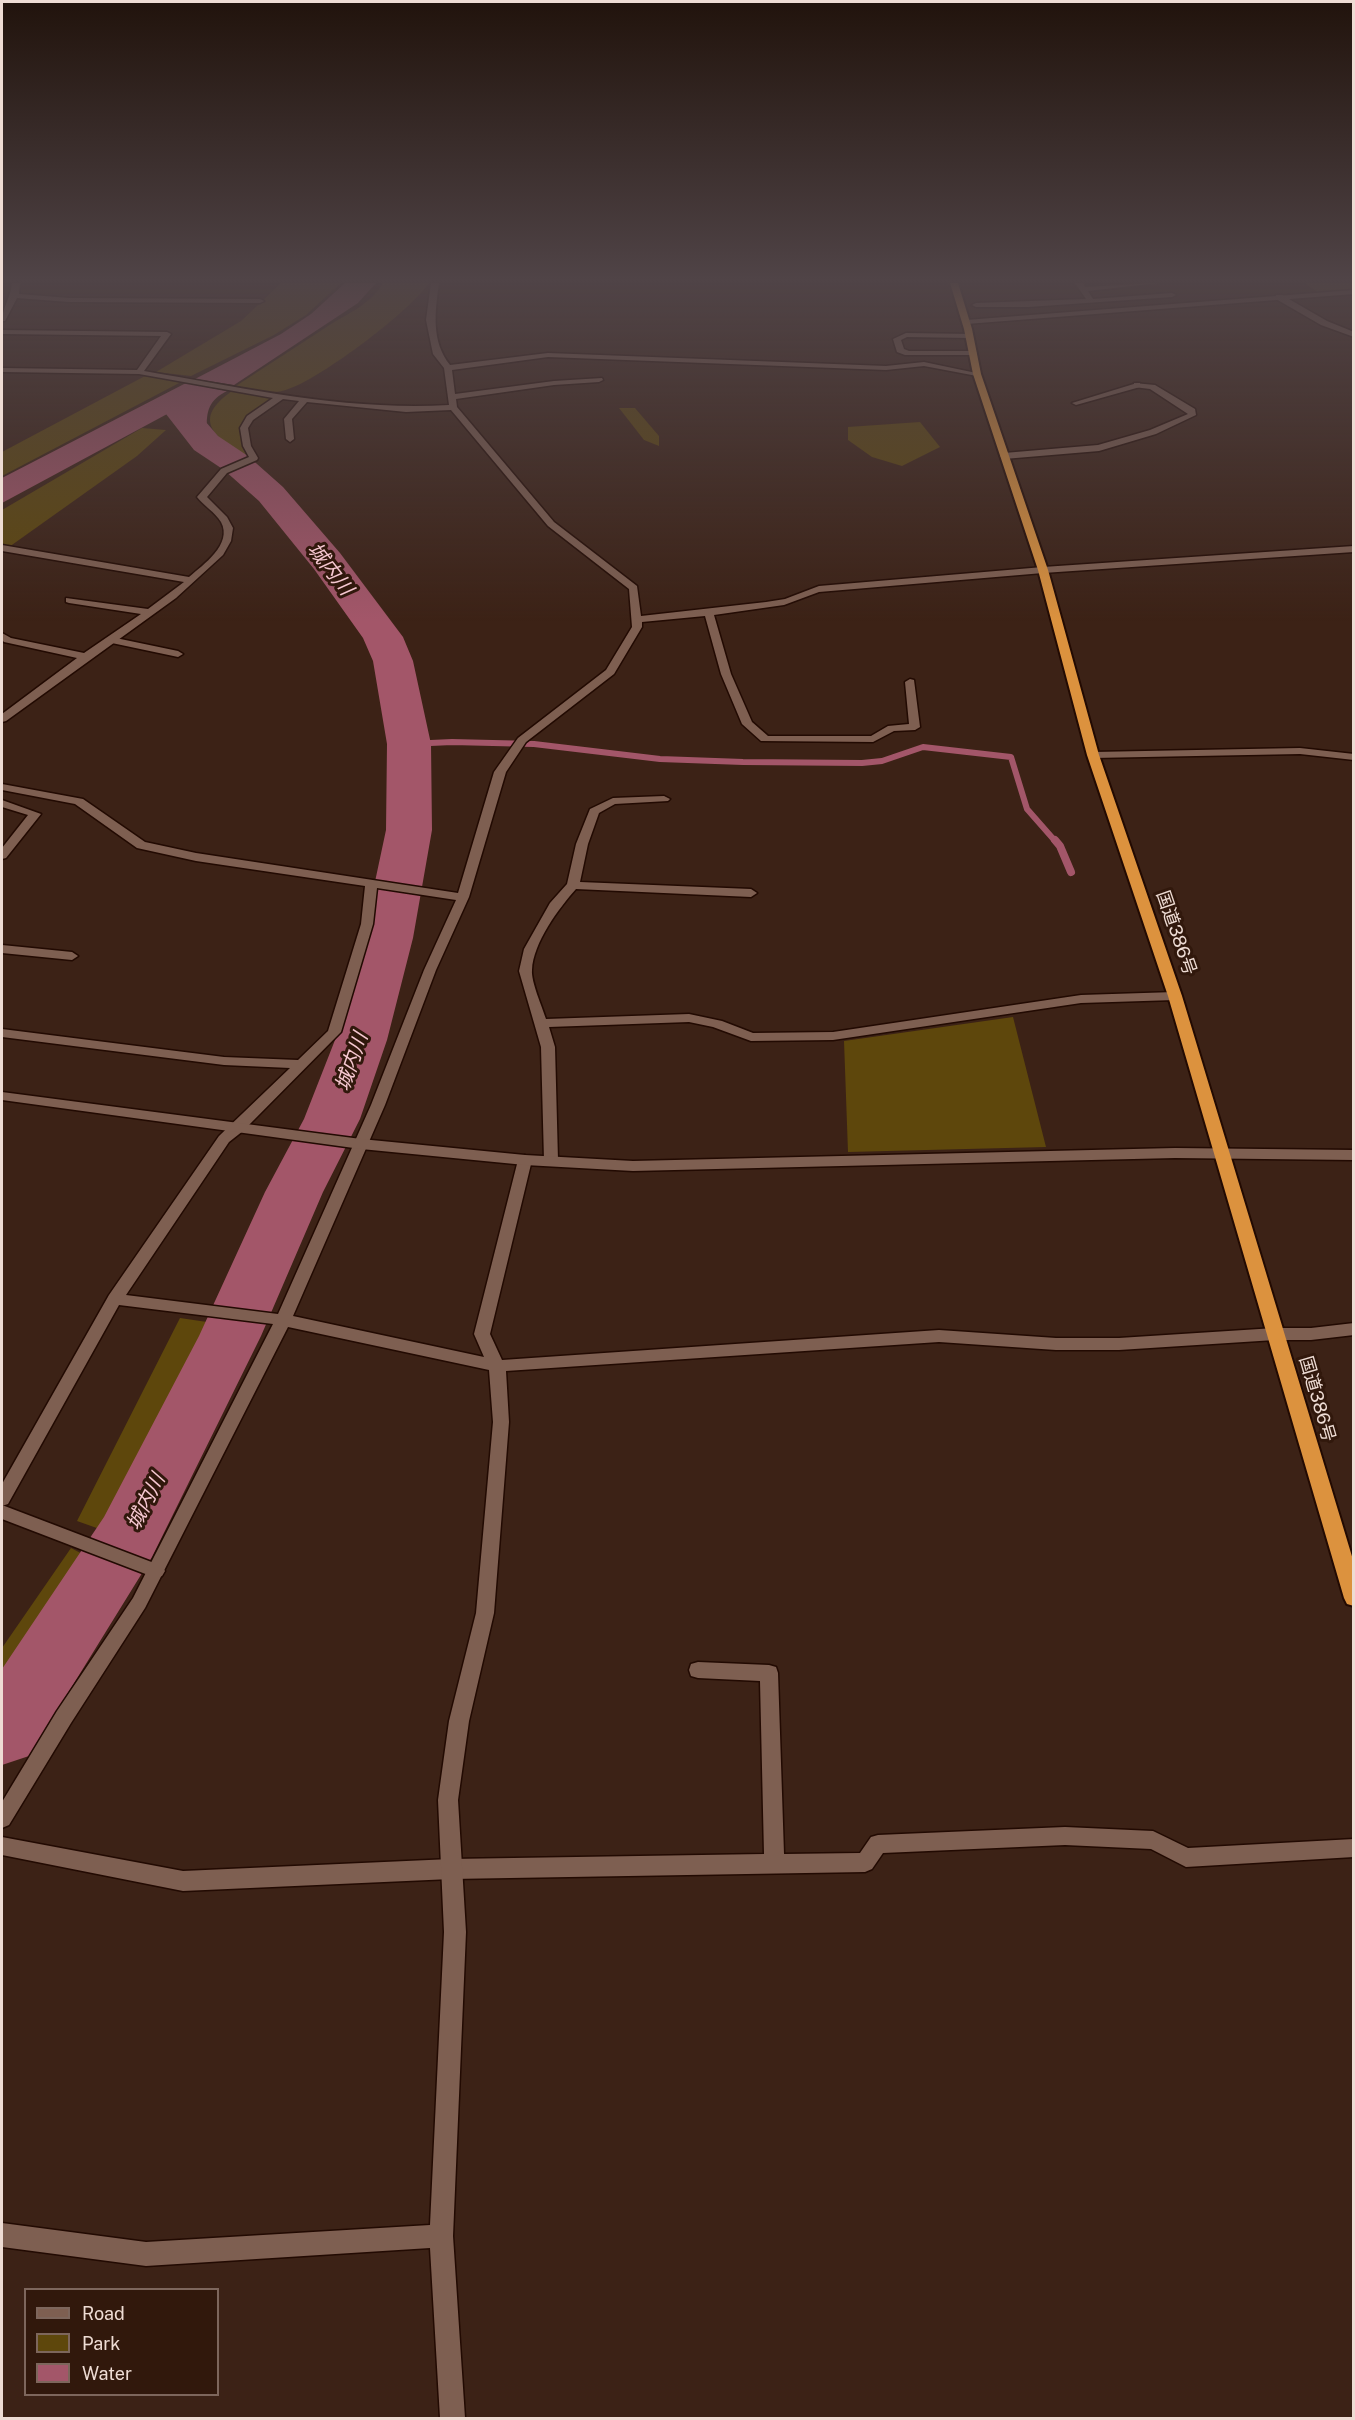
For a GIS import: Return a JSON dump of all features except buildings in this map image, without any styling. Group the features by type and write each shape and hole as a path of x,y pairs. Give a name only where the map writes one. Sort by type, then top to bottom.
{"highway":[{"name":"国道386号","path":"984,396 1043,570 1093,755 1175,996 1353,1598"}],"street":[{"path":"2,719 150,612 191,580 222,551 228,537 228,528 222,516 206,504 202,497 224,471 254,458 247,446 244,428 250,418 282,396 406,410 485,396"},
{"path":"2,1819 64,1717 139,1603 283,1320 378,1105 430,970 463,897 500,772 518,745 610,672 637,627 634,588 551,524 452,402 451,396"},
{"path":"1076,403 1100,396"},
{"path":"1004,456 1099,448 1153,432 1192,416 1192,411 1167,396"},
{"path":"290,439 288,420 305,399"},
{"path":"2,548 191,580"},
{"path":"635,620 709,614 788,602 806,591 819,589 1043,570 1353,549"},
{"path":"69,600 150,612"},
{"path":"709,614 726,674 747,724 765,739 873,739 892,728 915,727 910,682"},
{"path":"2,636 8,640 86,657"},
{"path":"111,640 178,654"},
{"path":"1093,755 1300,751 1353,758"},
{"path":"2,787 79,801 141,845 196,857 463,897"},
{"path":"551,1160 548,1047 543,1023 525,971 530,950 556,903 573,885 582,844 594,811 613,801 664,799"},
{"path":"2,803 35,814 2,855"},
{"path":"2,1499 115,1299 224,1139 238,1128 334,1032 367,924 375,884"},
{"path":"573,885 751,893"},
{"path":"2,949 72,956"},
{"path":"543,1023 689,1018 717,1024 751,1037 833,1036 1081,999 1175,996"},
{"path":"2,1033 224,1061 301,1064"},
{"path":"2,1096 361,1143 525,1160 633,1166 1174,1153 1353,1155"},
{"path":"453,2418 441,2236 455,1932 448,1800 459,1721 486,1602 501,1422 497,1366 486,1347 482,1334 525,1160"},
{"path":"115,1299 283,1320 497,1366 939,1336 1056,1344 1108,1344 1311,1334 1353,1329"},
{"path":"2,1512 156,1571"},
{"path":"698,1670 769,1673 774,1864"},
{"path":"2,1846 183,1881 451,1869 866,1862 878,1844 1065,1836 1153,1840 1186,1858 1353,1848"},
{"path":"2,2235 146,2254 441,2236"}],"green space":[{"path":"107,396 154,396 2,476 2,452"},
{"path":"226,396 272,398 248,416 239,430 246,456 243,459 216,435 212,427 210,419 212,410"},
{"path":"619,408 635,408 659,436 659,446 644,440"},
{"path":"920,422 940,447 902,466 872,457 848,440 848,427"},
{"path":"142,428 166,430 137,456 2,552 2,510"},
{"path":"1013,1017 1046,1147 848,1152 844,1041"},
{"path":"180,1318 214,1323 108,1532 77,1521"},
{"path":"71,1548 92,1559 2,1694 2,1648"}],"water":[{"path":"161,396 219,396 210,407 207,430 242,461 221,468 188,436 169,413 2,503 2,478"}],"waterway":[{"name":"城内川","path":"2,1732 128,1537 230,1336 294,1192 332,1119 361,1040 388,938 409,830 409,744 393,661 383,637 327,561 271,494 236,463 206,443 182,414"},
{"path":"409,744 452,742 534,744 660,759 743,762 862,763 882,761 923,747 1011,757 1027,809 1056,842"},
{"path":"1055,840 1071,872"}]}
